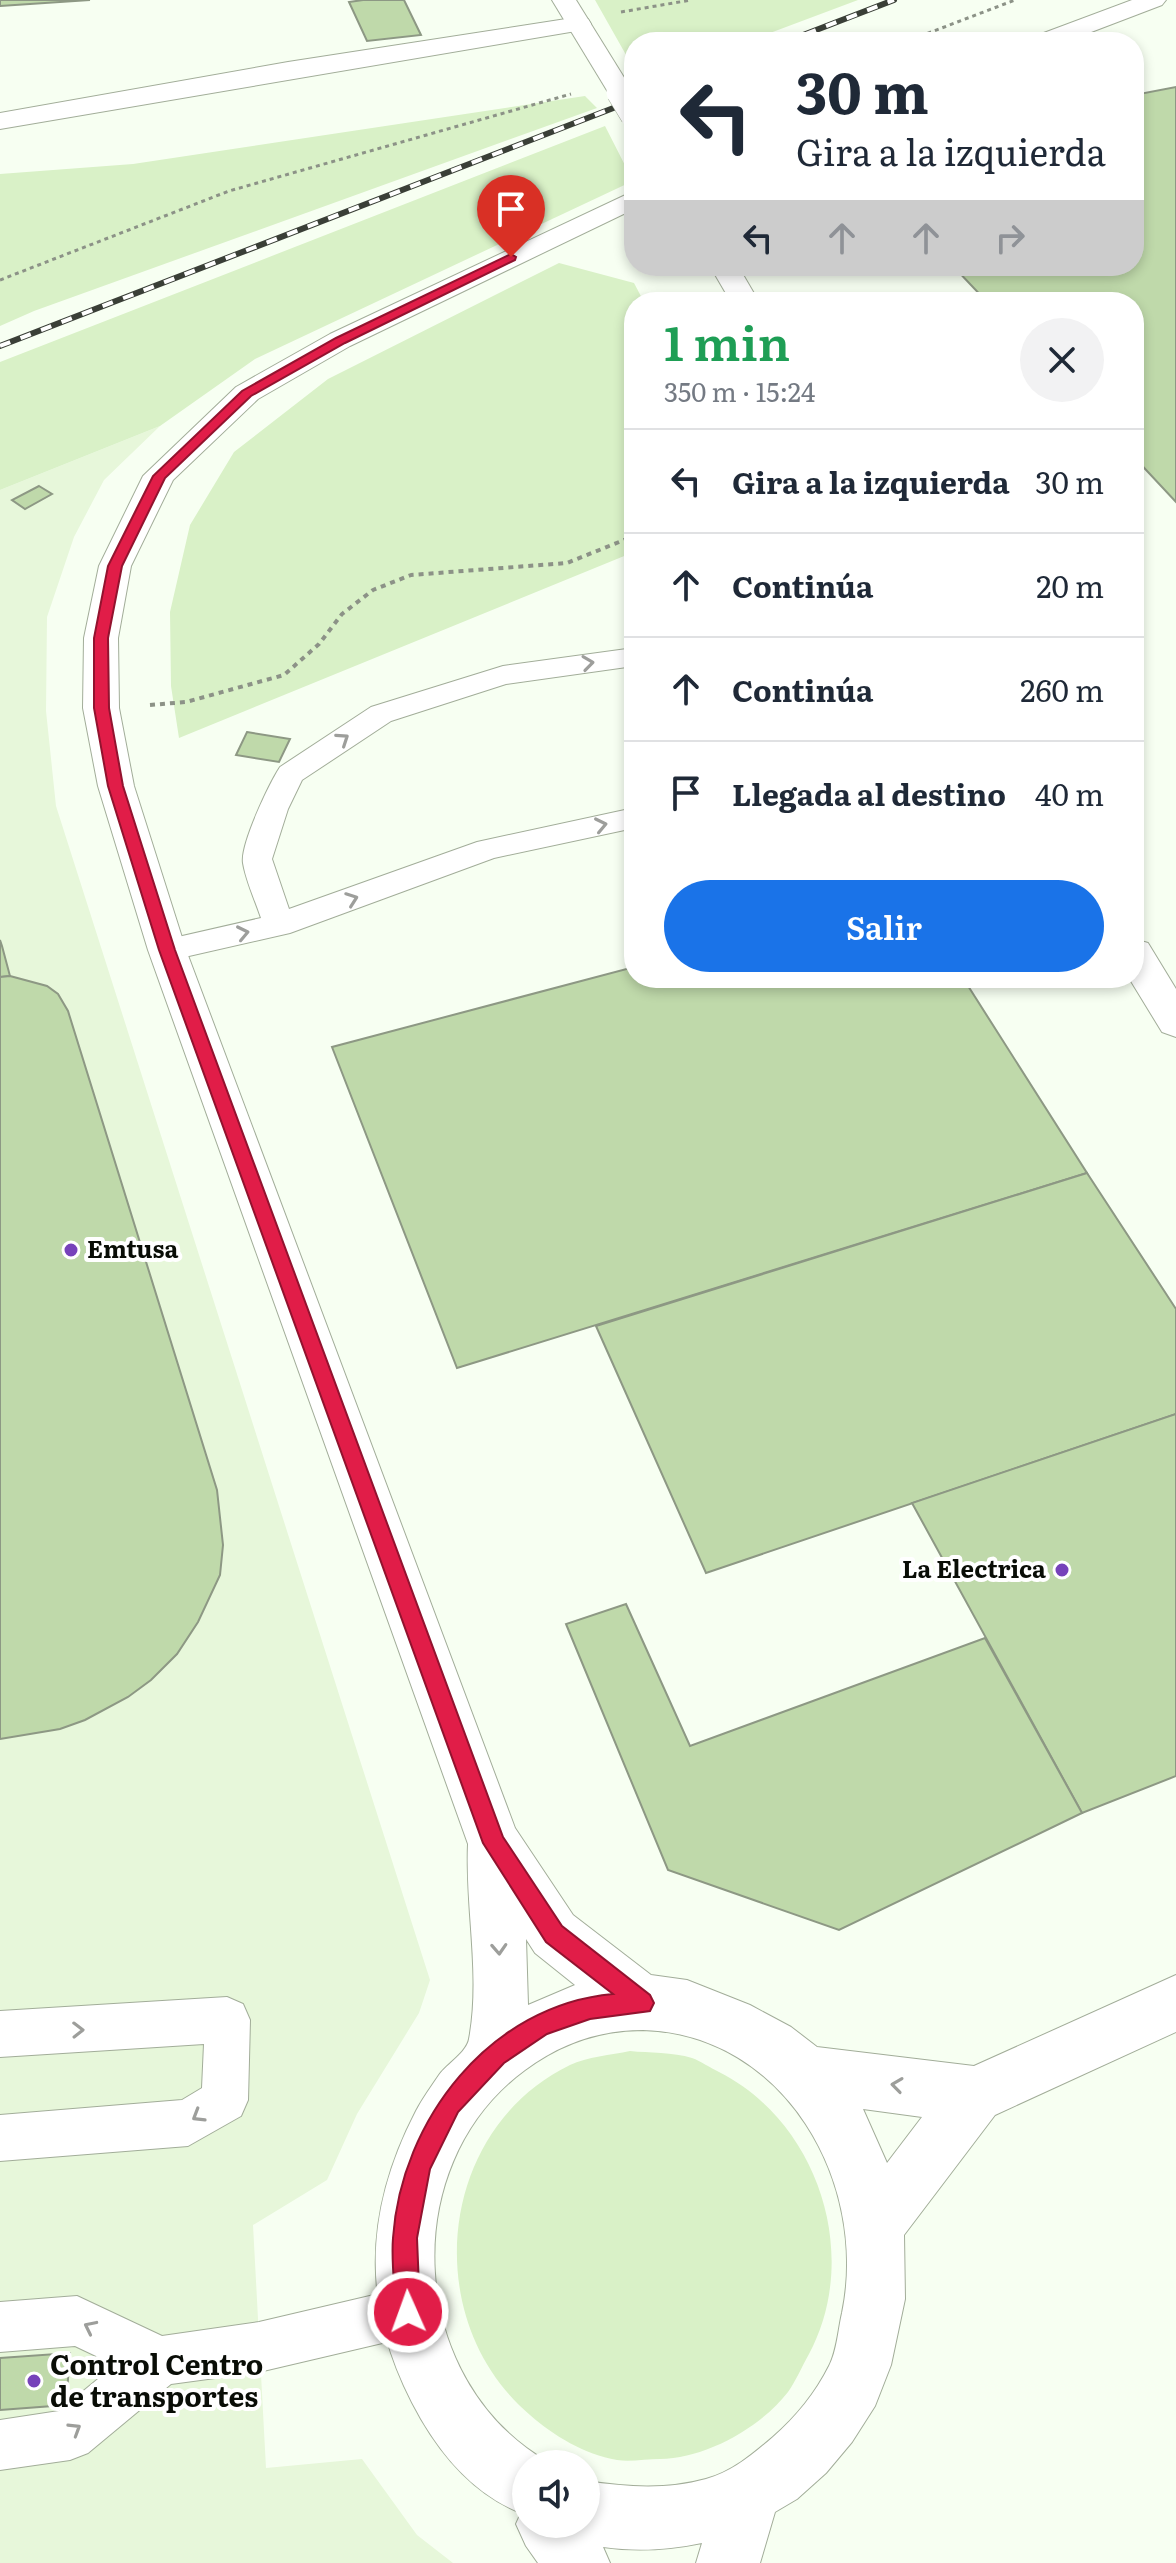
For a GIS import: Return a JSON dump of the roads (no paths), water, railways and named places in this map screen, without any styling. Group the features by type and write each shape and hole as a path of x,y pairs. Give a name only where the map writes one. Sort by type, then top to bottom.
{"street":[{"path":"564,0 624,99"},
{"path":"1069,32 1154,0"},
{"path":"0,121 579,24"},
{"path":"624,204 340,340 247,393 159,476 115,566 101,638 101,708 116,786 167,950 494,1843 554,1934 642,2003"},
{"path":"1144,969 1176,1022"},
{"path":"494,1843 501,1992 496,2055"},
{"path":"512,2479 465,2432 429,2375 408,2312 405,2238 419,2167 450,2104 496,2055 540,2025 590,2007 642,2003 700,2011 756,2036 804,2074 851,2142 876,2224 876,2303 855,2381 810,2448 748,2497 670,2520 600,2514"},
{"path":"876,2224 975,2095 1176,2003"},
{"path":"804,2074 975,2095"},
{"path":"728,2563 748,2497"},
{"path":"560,2538 578,2563"}],"lane":[{"path":"279,925 257,859 273,809 290,774 381,714 503,675 624,658"},
{"path":"167,950 279,925 488,849 624,820"},
{"path":"0,2034 123,2029 227,2020 225,2100 188,2123 0,2138"},
{"path":"0,2445 70,2435 160,2361 259,2347 408,2312"},
{"path":"0,2327 77,2321 160,2361"}],"railway":[{"path":"811,32 894,0"},
{"path":"0,346 624,104"}],"place":[{"name":"Emtusa","path":"71,1250"},
{"name":"La Electrica","path":"1062,1570"},
{"name":"Control Centro de transportes","path":"34,2381"}]}
